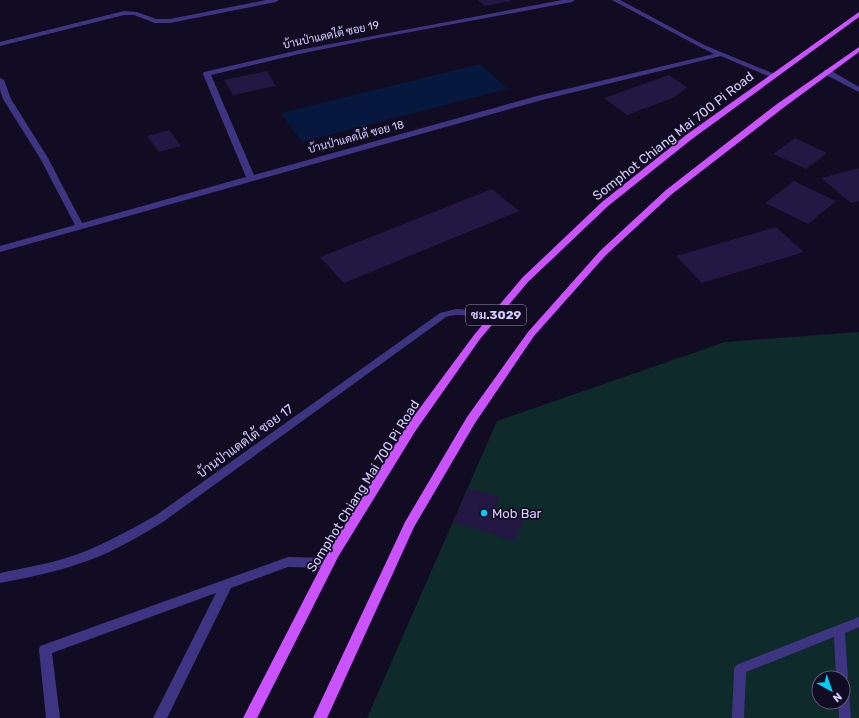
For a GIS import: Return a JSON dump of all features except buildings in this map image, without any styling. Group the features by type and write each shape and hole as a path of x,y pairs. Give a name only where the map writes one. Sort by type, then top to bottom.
{"main road":[{"name":"Somphot Chiang Mai 700 Pi Road","path":"250,718 329,563 412,427 477,337 525,280 606,204 689,137 859,14"},
{"name":"ชม.3029","path":"320,718 409,525 471,420 531,334 603,253 668,192 859,49"}],"street":[{"path":"0,44 124,14 135,13 155,22 170,21 276,0"},
{"name":"บ้านป่าแดดใต้ ซอย 19","path":"251,178 207,74 299,52 572,0"},
{"path":"615,0 720,54 773,75"},
{"name":"บ้านป่าแดดใต้ ซอย 18","path":"0,249 540,98 720,54"},
{"path":"827,72 859,90"},
{"path":"0,80 3,99 44,158 80,227"},
{"name":"บ้านป่าแดดใต้ ซอย 17","path":"0,578 34,572 74,560 117,543 159,519 443,315 450,312 460,311 493,319"},
{"path":"53,718 45,650 288,562 329,563"},
{"path":"160,718 227,584"}],"lane":[{"path":"738,718 740,669 859,622"},
{"path":"839,629 842,670"}],"green space":[{"path":"859,332 859,718 367,718 497,421 725,342"}],"water":[{"path":"480,64 507,89 302,142 281,113"}],"place":[{"name":"Mob Bar","path":"484,513"}]}
